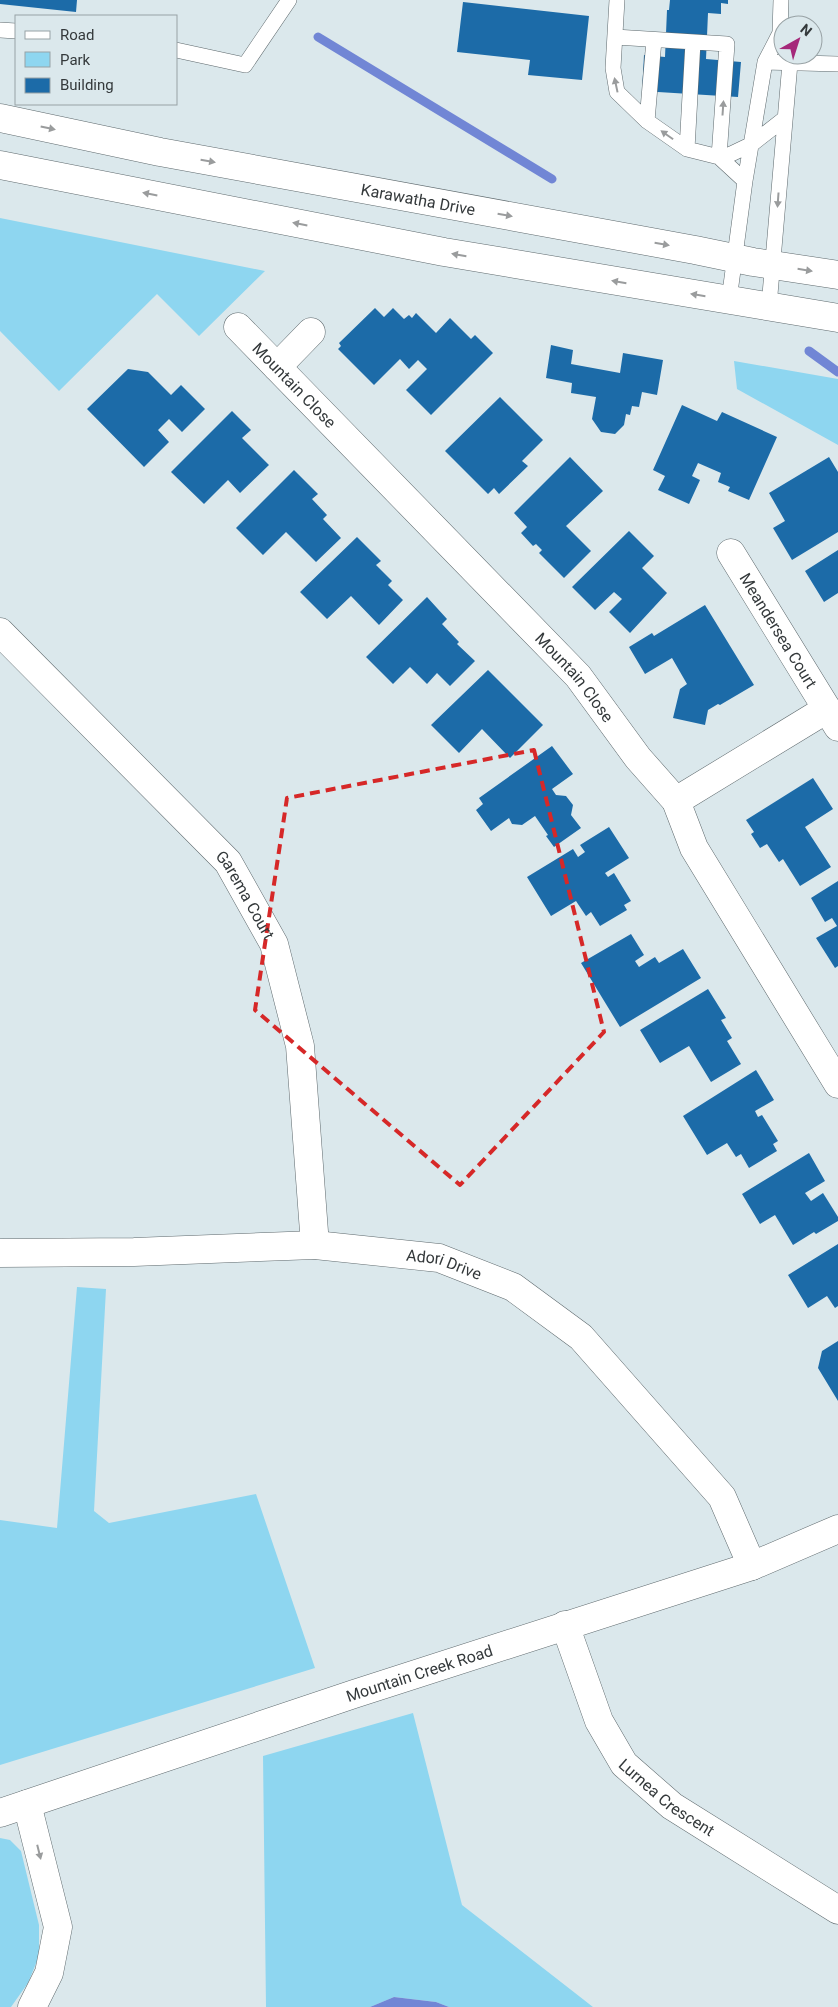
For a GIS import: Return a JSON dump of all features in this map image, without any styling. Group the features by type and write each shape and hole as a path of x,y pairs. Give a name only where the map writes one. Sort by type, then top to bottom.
{"street":[{"name":"Karawatha Drive","path":"0,118 160,152 773,265 838,275"},
{"path":"0,165 444,252 838,318"},
{"name":"Mountain Close","path":"238,327 578,676 638,758 676,801 694,848 838,1084"},
{"path":"277,366 311,332"},
{"name":"Meandersea Court","path":"676,801 832,718 731,553"},
{"name":"Garema Court","path":"0,632 228,862 274,944 300,1046 315,1245"},
{"name":"Adori Drive","path":"0,1253 134,1252 315,1245 439,1258 513,1287 581,1337 722,1497 752,1566"},
{"name":"Mountain Creek Road","path":"0,1813 335,1700 752,1566 838,1529"},
{"name":"Lurnea Crescent","path":"565,1625 599,1721 624,1764 672,1806 838,1910"},
{"path":"27,1804 58,1927 49,1973 32,2007"}],"lane":[{"path":"178,50 245,65 289,0"},
{"path":"617,0 613,68 616,92 647,121 687,149 719,157 729,155 752,144 784,119"},
{"path":"781,0 781,15"},
{"path":"0,30 15,32"},
{"path":"615,37 727,44 719,157"},
{"path":"647,121 654,40"},
{"path":"687,149 693,42"},
{"path":"729,300 745,181 765,62 773,50"},
{"path":"765,62 773,61"},
{"path":"823,62 838,64"},
{"path":"773,307 773,265 788,65"},
{"path":"719,157 745,181"}],"highlighted area":[{"path":"534,750 604,1032 460,1185 255,1010 287,798"}],"green space":[{"path":"0,218 265,271 199,336 157,294 59,391 0,331"},
{"path":"734,361 838,379 838,445 737,389"},
{"path":"77,1287 106,1289 94,1511 109,1523 256,1494 315,1668 0,1765 0,1520 57,1528"},
{"path":"413,1713 462,1905 593,2007 449,2007 436,2002 394,1997 370,2007 266,2007 263,1756"},
{"path":"0,1838 10,1840 21,1851 39,1925 39,1956 28,1983 11,2007 0,2007"}],"water":[{"path":"394,1997 436,2002 449,2007 370,2007"}],"building":[{"path":"0,0 77,0 76,12 0,4"},
{"path":"670,0 728,0 728,4 721,3 721,14 708,13 706,59 741,62 738,97 642,91 644,55 665,57 667,10 669,10"},
{"path":"463,2 589,16 582,80 528,75 530,60 457,52"},
{"path":"375,308 384,317 393,308 404,319 409,315 412,318 416,313 436,333 450,318 471,339 475,335 493,353 431,415 406,390 427,369 418,360 409,369 400,359 374,385 338,349 341,346 339,343"},
{"path":"551,345 573,350 571,364 620,373 623,353 663,360 657,395 642,392 639,407 632,406 630,415 626,414 624,425 615,434 601,432 592,419 596,397 571,393 572,383 546,378"},
{"path":"128,369 148,372 171,395 181,385 205,409 182,432 169,419 158,430 169,442 144,467 87,409"},
{"path":"500,397 543,440 522,461 528,466 499,494 494,488 488,494 445,451"},
{"path":"682,405 717,421 722,412 777,437 749,500 728,491 730,487 718,482 721,473 698,463 692,476 700,480 689,504 658,490 665,476 653,470"},
{"path":"232,411 251,430 242,438 269,465 240,493 228,480 204,504 171,472"},
{"path":"570,457 603,491 566,526 591,551 564,578 539,553 542,550 536,544 533,546 521,533 527,527 514,513"},
{"path":"829,457 838,472 838,532 792,560 773,528 785,521 769,493"},
{"path":"294,470 318,494 312,499 327,515 323,519 341,538 316,562 286,532 263,555 236,528"},
{"path":"629,531 654,556 642,568 667,593 630,633 609,612 622,599 614,592 595,610 572,587"},
{"path":"357,537 381,561 376,565 392,581 388,585 403,600 379,625 351,596 327,619 300,592"},
{"path":"838,550 838,593 824,602 805,571"},
{"path":"427,597 447,619 442,624 459,642 457,644 475,661 450,686 437,673 427,684 410,667 393,684 366,657"},
{"path":"705,605 754,685 708,710 705,725 673,718 680,689 687,684 672,658 645,674 629,647 652,633 654,636"},
{"path":"488,670 543,725 510,758 482,729 459,753 431,725"},
{"path":"552,746 573,774 552,789 556,795 566,796 573,805 571,815 581,828 554,847 535,816 522,825 512,824 509,818 491,831 476,810 483,804 479,798"},
{"path":"813,778 833,809 805,827 831,867 800,886 783,859 779,862 767,844 760,848 751,834 754,832 746,820"},
{"path":"609,827 629,858 605,873 608,877 614,873 631,901 624,905 627,910 600,926 591,912 586,916 576,901 551,916 527,877 573,849 578,857 585,852 580,845"},
{"path":"838,881 838,966 835,968 816,938 837,926 832,918 825,922 811,898"},
{"path":"631,934 644,955 635,961 639,967 655,957 659,963 683,949 701,978 620,1027 581,963"},
{"path":"708,989 726,1018 721,1020 732,1038 727,1041 741,1064 711,1082 689,1046 660,1063 640,1030"},
{"path":"756,1070 774,1100 755,1111 758,1117 762,1115 778,1141 773,1144 777,1151 749,1168 741,1154 736,1157 727,1143 707,1155 683,1116"},
{"path":"809,1153 825,1181 805,1193 811,1201 823,1193 838,1217 838,1221 816,1234 814,1232 793,1245 775,1215 760,1224 742,1194"},
{"path":"838,1244 838,1306 835,1308 827,1296 808,1308 788,1275"},
{"path":"838,1341 838,1401 818,1368 822,1351"}],"waterway":[{"path":"318,37 552,179"},
{"path":"809,351 838,372"}]}
